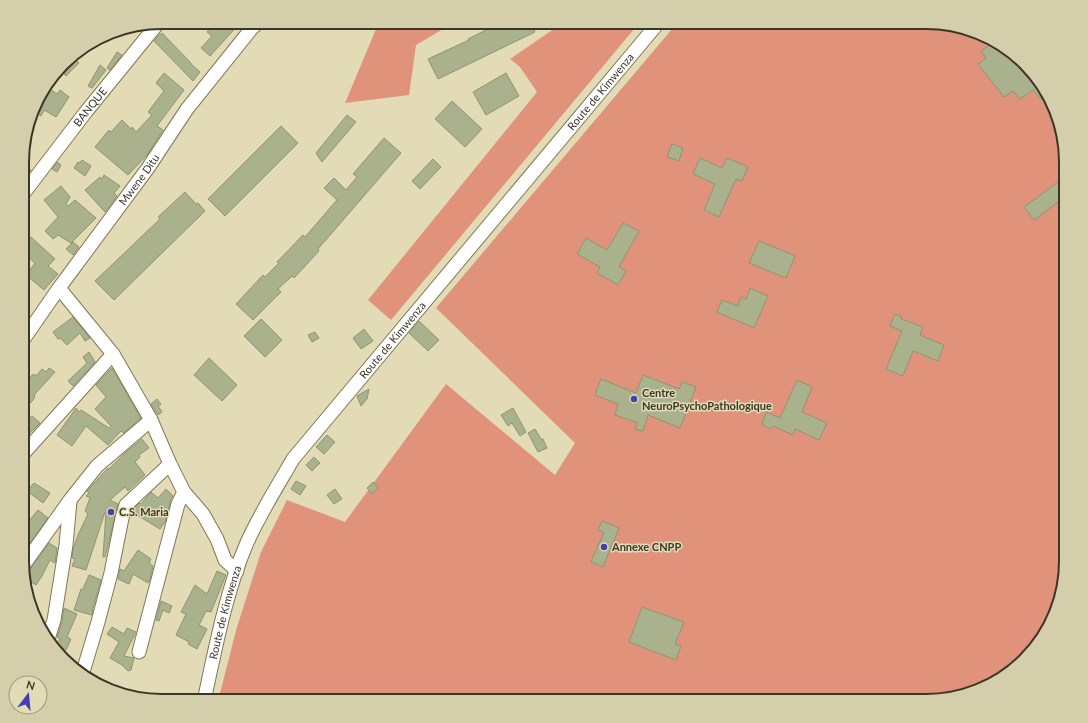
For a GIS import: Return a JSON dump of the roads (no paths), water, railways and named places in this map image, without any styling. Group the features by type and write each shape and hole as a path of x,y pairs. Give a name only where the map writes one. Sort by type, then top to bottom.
{"street":[{"name":"BANQUE","path":"29,186 89,108 154,29"},
{"name":"Mwene Ditu","path":"29,331 59,288 148,168 187,109 252,29"},
{"name":"Route de Kimwenza","path":"206,694 226,607 246,545 264,509 299,451 653,29"},
{"path":"59,288 113,354 152,420 170,464 184,492 203,514 217,539 225,560 237,571"},
{"path":"29,447 113,354"},
{"path":"29,558 70,500 97,466 152,420"},
{"path":"84,669 111,573 126,505 170,464"},
{"path":"139,652 178,504 184,492"},
{"path":"50,633 54,620 66,545 70,500"}],"place":[{"name":"Centre NeuroPsychoPathologique","path":"634,399"},
{"name":"C.S. Maria","path":"111,512"},
{"name":"Annexe CNPP","path":"604,547"}]}
